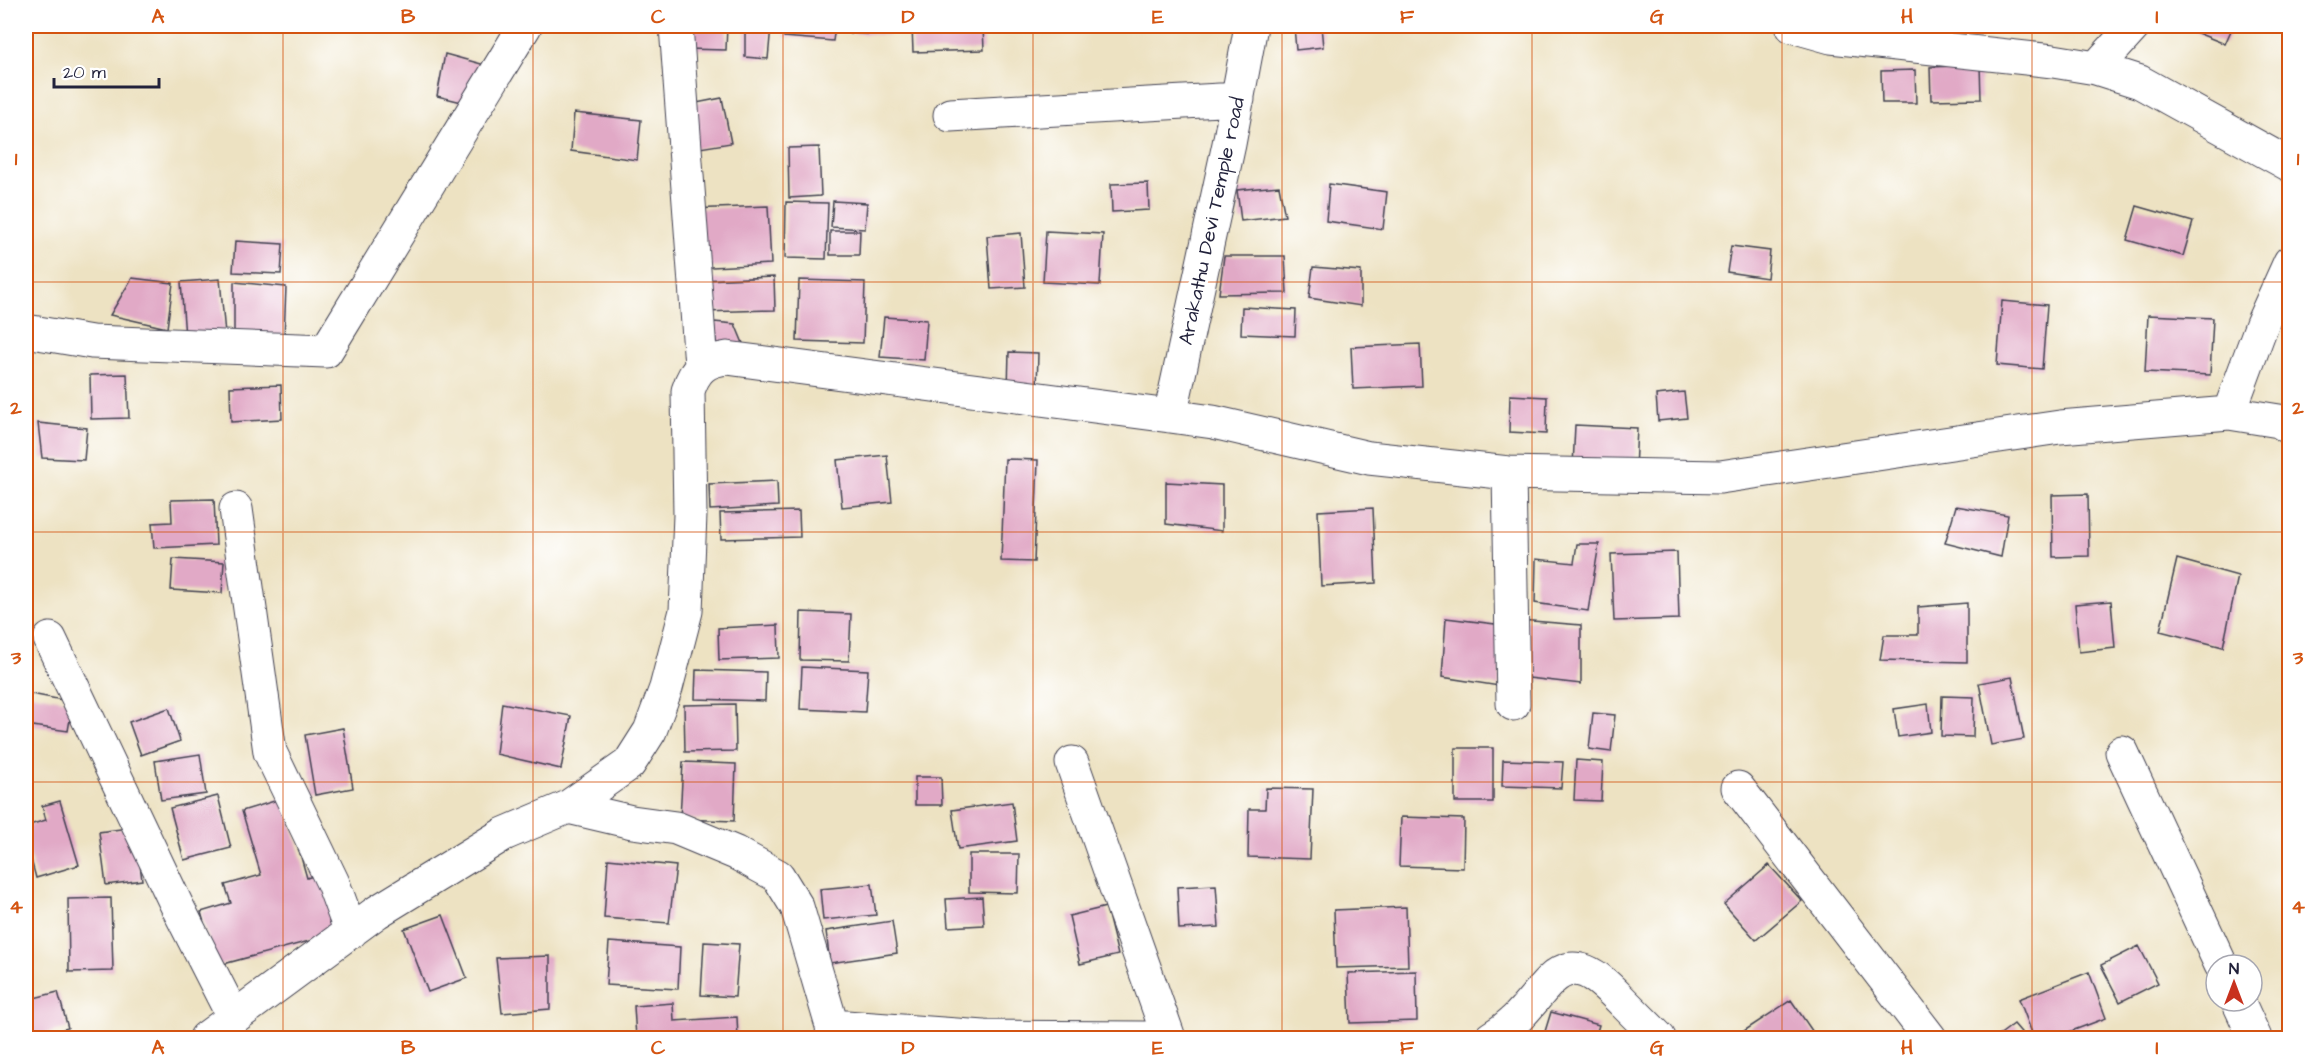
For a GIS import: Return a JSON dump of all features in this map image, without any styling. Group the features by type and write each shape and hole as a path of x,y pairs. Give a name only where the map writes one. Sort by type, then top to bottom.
{"street":[{"path":"26,331 92,342 326,351 525,26"},
{"path":"676,26 700,365"},
{"name":"Arakathu Devi Temple road","path":"1170,416 1238,99 1251,26"},
{"path":"1792,26 1831,37 2053,61 2096,68 2140,82 2289,165"},
{"path":"2096,68 2134,26"},
{"path":"950,115 1238,99"},
{"path":"2229,413 2262,324 2289,262"},
{"path":"206,1038 377,912 504,834 568,807 629,764 650,731 666,688 686,611 690,515 688,390 692,376 700,365 714,360 727,358 1213,422 1369,458 1509,473 1720,477 2060,427 2229,413 2279,421 2289,428"},
{"path":"1509,473 1513,704"},
{"path":"236,509 270,752 333,883 351,932"},
{"path":"50,639 178,908 234,1018"},
{"path":"2122,752 2215,953"},
{"path":"1072,763 1169,1038"},
{"path":"1738,788 1930,1038"},
{"path":"568,807 632,822 676,828 736,853 778,876 797,907 832,1032 984,1037 1146,1038"},
{"path":"1491,1038 1510,1027 1548,982 1562,970 1579,969 1597,976 1659,1038"},
{"path":"2244,1013 2255,1038"}],"building":[{"path":"685,26 727,26 726,50 686,49"},
{"path":"745,26 771,26 768,59 745,57"},
{"path":"784,26 835,26 833,41 784,37"},
{"path":"851,26 889,26 889,35 850,33"},
{"path":"912,26 983,26 984,50 913,52"},
{"path":"1294,26 1321,26 1323,47 1296,50"},
{"path":"2197,26 2233,26 2225,44 2195,32"},
{"path":"445,54 485,65 474,105 437,96"},
{"path":"1980,65 1981,99 1931,100 1930,67"},
{"path":"1915,70 1916,103 1882,103 1881,71"},
{"path":"722,98 731,143 694,149 691,104"},
{"path":"574,113 641,120 637,160 571,151"},
{"path":"819,147 821,196 789,198 788,148"},
{"path":"1148,183 1149,210 1112,212 1111,184"},
{"path":"1329,184 1387,192 1383,229 1326,221"},
{"path":"1279,186 1285,216 1241,221 1237,190"},
{"path":"833,201 867,203 865,229 831,227"},
{"path":"786,202 828,203 826,259 785,258"},
{"path":"768,206 771,264 692,268 690,209"},
{"path":"2137,206 2193,222 2183,256 2127,240"},
{"path":"830,231 860,231 859,255 830,255"},
{"path":"1046,231 1103,234 1100,285 1043,282"},
{"path":"1021,233 1025,287 991,289 987,236"},
{"path":"235,241 283,244 281,274 233,272"},
{"path":"1731,246 1770,251 1767,278 1727,272"},
{"path":"1224,256 1285,256 1287,293 1219,294"},
{"path":"1313,267 1361,271 1361,306 1309,298"},
{"path":"774,277 775,310 703,312 702,280"},
{"path":"132,278 173,283 167,328 110,315"},
{"path":"220,279 225,334 185,337 181,282"},
{"path":"799,280 865,282 863,343 797,341"},
{"path":"234,282 286,287 284,337 234,331"},
{"path":"2002,301 2047,305 2042,369 1997,365"},
{"path":"1242,307 1296,310 1295,336 1241,334"},
{"path":"2148,315 2213,318 2210,375 2145,372"},
{"path":"884,317 927,320 924,360 880,357"},
{"path":"714,322 735,324 745,348 717,350"},
{"path":"1420,344 1422,386 1353,389 1351,347"},
{"path":"1009,352 1038,353 1037,390 1008,389"},
{"path":"127,374 129,418 91,419 90,375"},
{"path":"281,385 282,419 231,422 230,387"},
{"path":"1684,392 1687,418 1658,421 1656,395"},
{"path":"1510,395 1547,397 1546,434 1509,432"},
{"path":"38,423 87,428 84,460 42,458"},
{"path":"1575,425 1637,428 1634,490 1572,487"},
{"path":"887,455 892,502 842,507 837,460"},
{"path":"1005,459 1038,460 1034,562 1001,561"},
{"path":"777,481 778,506 710,510 709,484"},
{"path":"1166,482 1222,485 1222,531 1166,524"},
{"path":"2088,494 2089,556 2053,557 2052,495"},
{"path":"214,499 216,545 154,548 152,523 172,522 171,500"},
{"path":"1956,506 2008,515 2001,557 1945,543"},
{"path":"1373,508 1376,583 1321,586 1318,511"},
{"path":"799,511 800,537 721,539 720,513"},
{"path":"1577,544 1599,544 1588,611 1535,603 1536,559 1574,563"},
{"path":"1677,552 1679,619 1614,621 1611,554"},
{"path":"173,559 224,562 222,593 171,590"},
{"path":"2177,559 2238,576 2223,647 2160,631"},
{"path":"2111,601 2115,648 2079,652 2075,604"},
{"path":"1967,603 1967,662 1880,660 1884,635 1918,635 1918,607"},
{"path":"801,612 851,614 849,661 800,660"},
{"path":"1446,618 1503,625 1499,686 1442,677"},
{"path":"1520,620 1581,625 1581,684 1520,677"},
{"path":"778,625 779,658 719,660 718,628"},
{"path":"802,667 868,670 865,712 800,709"},
{"path":"696,670 766,672 765,701 695,699"},
{"path":"2012,677 2024,739 1991,745 1979,683"},
{"path":"26,693 73,702 68,731 26,725"},
{"path":"1942,696 1974,697 1973,737 1941,736"},
{"path":"502,703 571,716 561,769 496,754"},
{"path":"735,704 736,751 685,752 684,705"},
{"path":"1928,704 1931,732 1898,737 1894,709"},
{"path":"169,708 180,741 141,755 129,722"},
{"path":"1593,713 1615,715 1611,752 1589,749"},
{"path":"343,728 353,788 315,795 305,735"},
{"path":"1455,748 1493,748 1493,802 1455,802"},
{"path":"200,754 206,794 161,800 155,761"},
{"path":"1503,760 1563,762 1561,788 1502,786"},
{"path":"1576,760 1603,762 1601,801 1574,800"},
{"path":"683,762 736,764 734,821 680,819"},
{"path":"915,777 941,777 942,805 915,805"},
{"path":"1266,788 1313,789 1310,859 1248,857 1249,809 1265,809"},
{"path":"218,796 231,848 184,860 170,808"},
{"path":"284,798 307,878 322,873 339,933 216,966 201,912 231,903 225,885 261,875 242,811"},
{"path":"60,801 79,865 36,878 26,841 26,826 46,820 42,806"},
{"path":"1012,802 1017,841 958,849 952,810"},
{"path":"1401,817 1464,819 1463,868 1399,866"},
{"path":"135,827 142,880 106,885 99,832"},
{"path":"969,854 1019,854 1018,893 969,892"},
{"path":"608,859 676,866 669,923 604,918"},
{"path":"1769,865 1802,901 1756,940 1724,904"},
{"path":"872,884 876,915 823,920 820,889"},
{"path":"1216,885 1219,927 1179,929 1177,887"},
{"path":"982,897 984,925 948,927 946,899"},
{"path":"111,898 113,971 69,972 68,899"},
{"path":"1106,907 1118,955 1080,964 1069,916"},
{"path":"1406,907 1408,966 1336,968 1334,910"},
{"path":"443,915 467,978 428,992 404,929"},
{"path":"892,921 897,953 830,963 826,931"},
{"path":"609,942 680,947 678,989 606,985"},
{"path":"704,942 739,944 735,997 701,995"},
{"path":"2139,946 2158,983 2120,1002 2101,965"},
{"path":"550,956 550,1009 502,1013 496,958"},
{"path":"1416,971 1417,1021 1350,1023 1348,973"},
{"path":"2089,972 2106,1018 2053,1038 2034,1038 2019,999"},
{"path":"58,992 68,1028 29,1038 26,1026 26,1000"},
{"path":"1791,1000 1817,1038 1749,1038 1744,1031"},
{"path":"673,1003 674,1021 737,1017 738,1038 636,1038 634,1006"},
{"path":"1551,1012 1599,1025 1595,1038 1543,1038"},
{"path":"2014,1024 2026,1038 2000,1038 1998,1036"}]}
